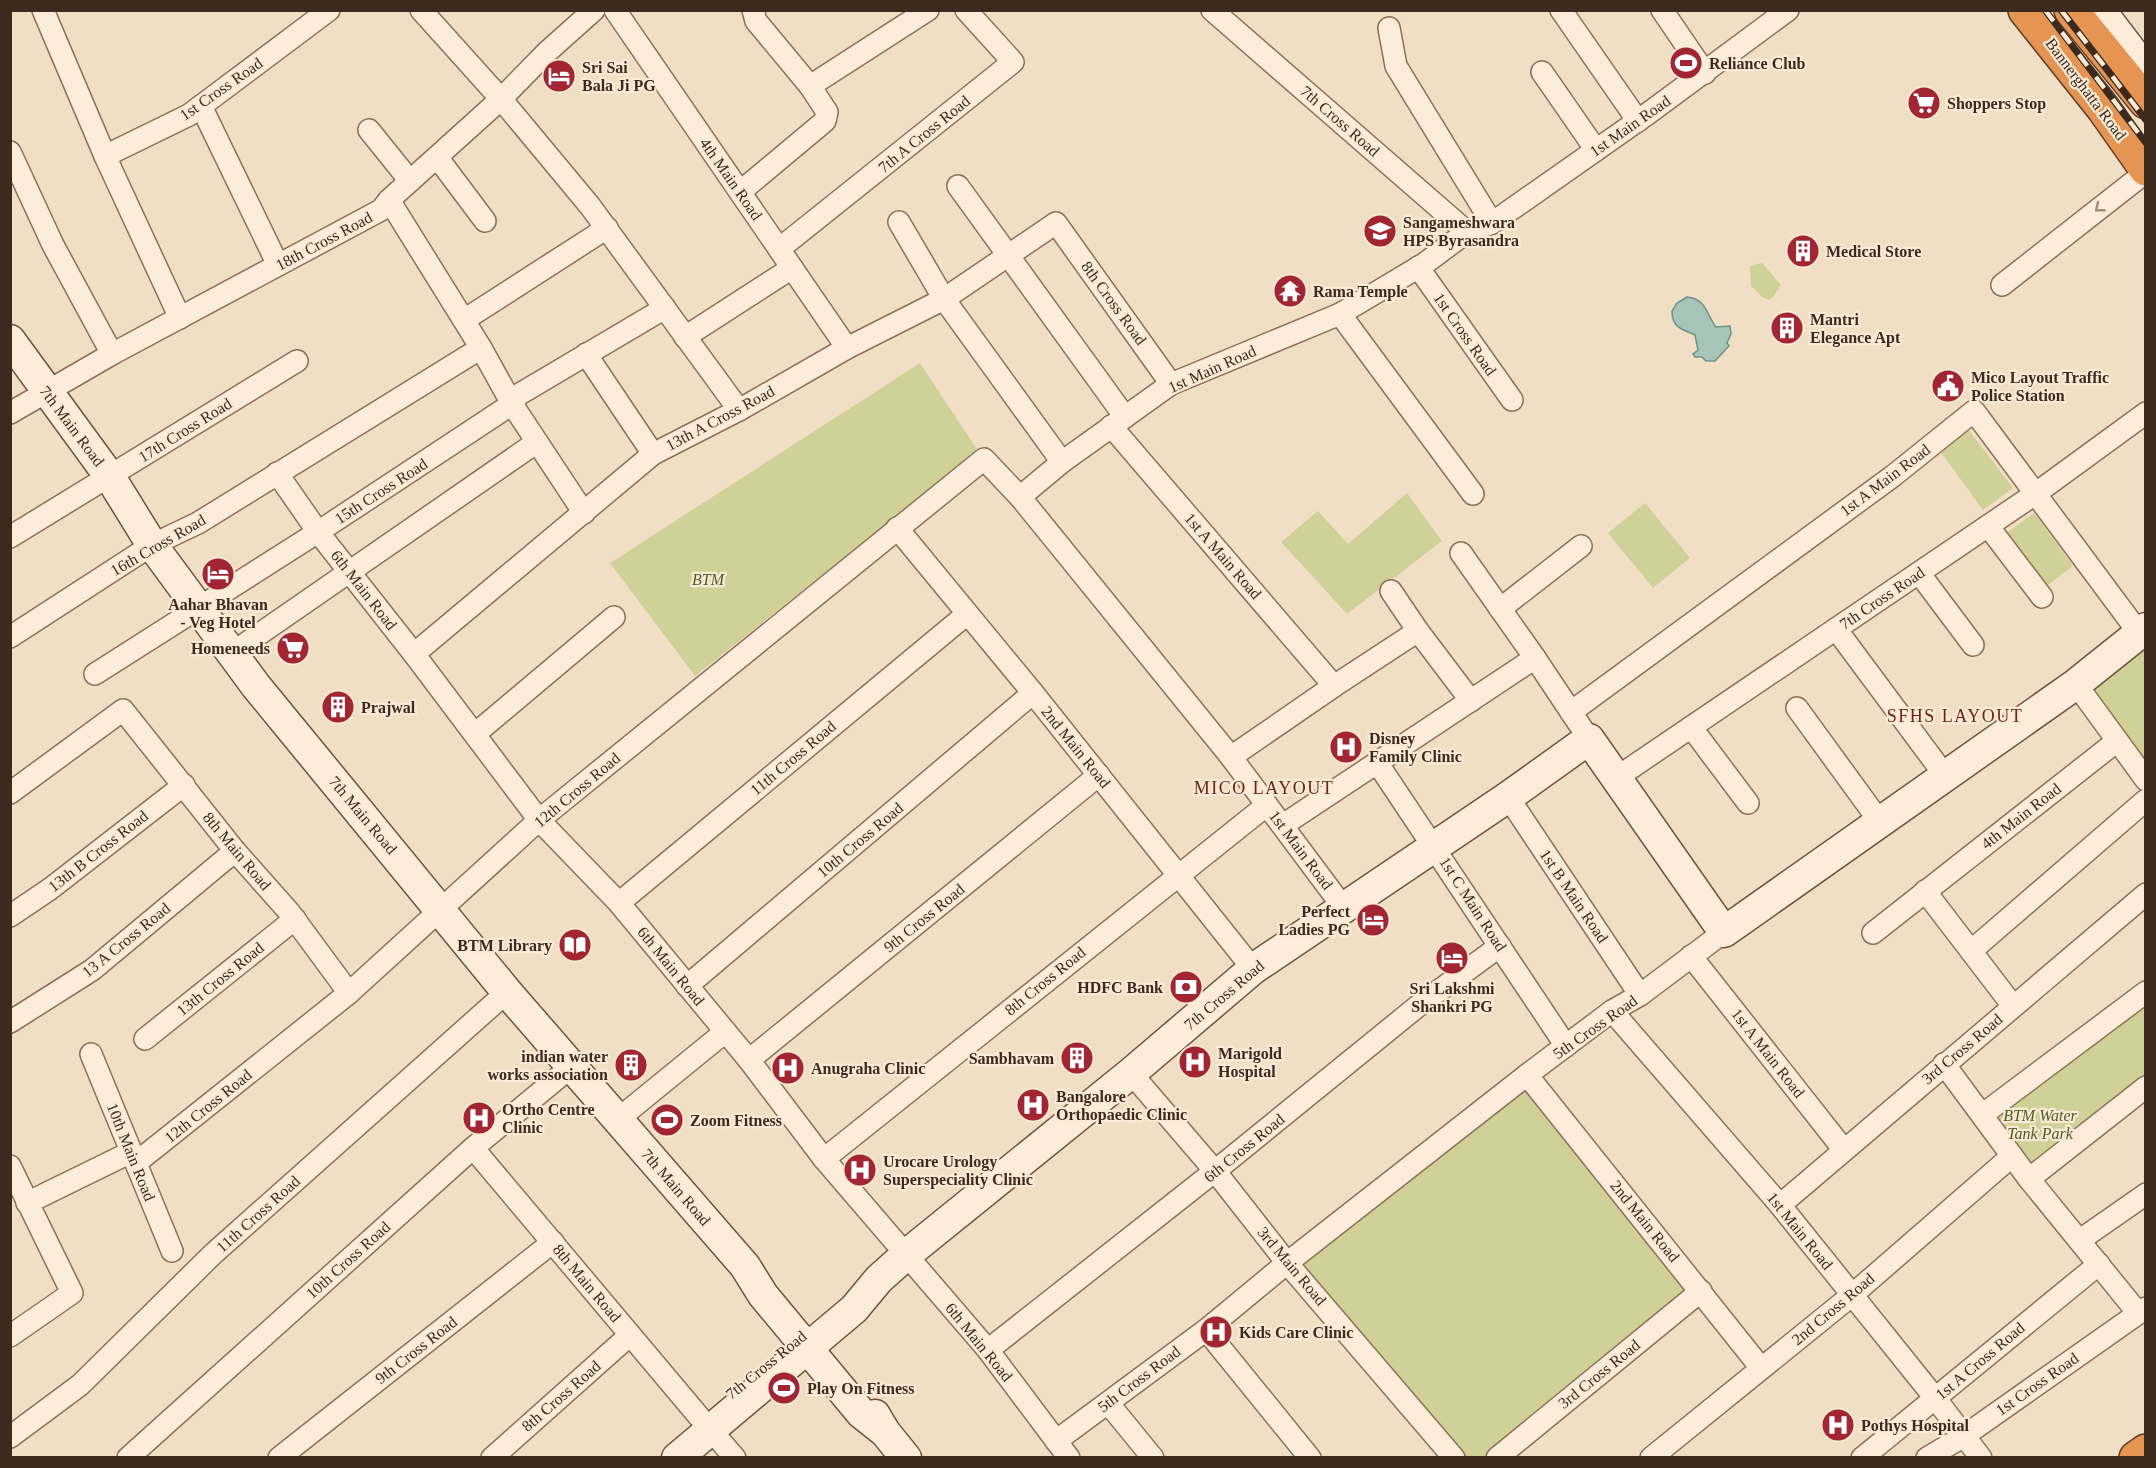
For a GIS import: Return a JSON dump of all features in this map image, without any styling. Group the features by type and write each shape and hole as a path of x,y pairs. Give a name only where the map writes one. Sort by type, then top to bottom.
{"highway":[{"name":"Bannerghatta Road","path":"2025,10 2103,108 2145,170"},
{"path":"2071,10 2143,85"},
{"path":"2136,1458 2145,1451"}],"street":[{"path":"44,10 105,156 180,318"},
{"name":"1st Cross Road","path":"105,156 189,115 329,10"},
{"path":"421,10 501,99 590,206 739,410"},
{"name":"18th Cross Road","path":"10,413 112,354 381,210 594,10"},
{"name":"4th Main Road","path":"615,10 847,348"},
{"path":"740,192 825,121 827,112 810,86 756,21 753,10"},
{"path":"810,86 928,10"},
{"name":"7th A Cross Road","path":"779,249 1013,62 966,10"},
{"name":"7th Cross Road","path":"1212,10 1467,232"},
{"path":"1561,10 1638,121"},
{"path":"1662,10 1705,73"},
{"path":"2100,10 2143,85"},
{"name":"1st Main Road","path":"1343,907 1231,757 1020,497 1062,462 1172,384 1340,314 1418,267 1467,232 1492,223 1705,73 1777,14"},
{"path":"1389,28 1396,66 1492,223"},
{"path":"1542,72 1596,150"},
{"path":"201,106 278,265"},
{"path":"369,130 410,181"},
{"path":"10,152 53,245 112,354"},
{"path":"437,157 485,221"},
{"path":"2002,285 2145,170"},
{"name":"1st A Main Road","path":"958,186 1118,421 1334,686"},
{"path":"390,200 464,320 512,404 584,513"},
{"path":"899,222 944,299 1062,462"},
{"name":"13th A Cross Road","path":"414,654 652,454 739,410 847,348 944,299 1056,223"},
{"name":"8th Cross Road","path":"1056,223 1172,384"},
{"path":"464,320 606,228"},
{"name":"1st Cross Road","path":"1418,267 1512,400"},
{"path":"685,337 792,268"},
{"name":"15th Cross Road","path":"95,674 318,532 512,404 518,395 665,308"},
{"path":"1340,314 1473,494"},
{"name":"7th Main Road","path":"10,340 110,477 152,545 256,686 571,1067 745,1266 773,1288 808,1339 869,1406 885,1432 906,1458"},
{"name":"16th Cross Road","path":"10,638 152,545 198,523 480,348"},
{"path":"586,354 652,454"},
{"name":"17th Cross Road","path":"10,537 297,361"},
{"name":"1st A Main Road","path":"1571,712 1893,476 1974,411 2035,494 2142,631"},
{"name":"7th Cross Road","path":"1616,778 2142,422"},
{"path":"232,653 537,442"},
{"name":"12th Cross Road","path":"27,1203 134,1157 349,993 539,820 984,459 1020,497"},
{"name":"6th Main Road","path":"277,473 318,532 414,654 539,820 619,903 749,1060 824,1159 988,1350 1062,1450"},
{"path":"1988,526 2042,597"},
{"name":"2nd Main Road","path":"897,528 1033,693 1254,969"},
{"path":"1500,609 1581,546"},
{"path":"1461,553 1724,932"},
{"path":"1919,573 1973,645"},
{"path":"1391,591 1471,701"},
{"name":"11th Cross Road","path":"619,903 967,614"},
{"path":"475,734 614,617"},
{"path":"1836,629 1946,777"},
{"path":"1231,757 1418,631"},
{"name":"5th Cross Road","path":"1062,1450 1108,1403 1206,1330 1287,1263 1527,1075 1612,1011 1640,995 1724,932 2076,684 2142,631"},
{"path":"1283,825 1535,658"},
{"path":"2076,684 2145,780"},
{"name":"10th Cross Road","path":"687,986 1033,693"},
{"path":"1797,708 1880,822"},
{"name":"8th Main Road","path":"10,793 123,710 235,851 294,920 349,993"},
{"path":"1691,727 1748,803"},
{"name":"7th Cross Road","path":"657,1458 706,1424 808,1339 846,1299 879,1279 1254,969 1589,739"},
{"name":"4th Main Road","path":"1873,933 2117,741"},
{"name":"1st C Main Road","path":"1378,764 1566,1046"},
{"name":"9th Cross Road","path":"749,1060 1099,775"},
{"name":"13th B Cross Road","path":"10,916 50,889 184,785"},
{"name":"1st B Main Road","path":"1508,796 1640,995"},
{"path":"1971,951 2145,800"},
{"name":"8th Cross Road","path":"824,1159 1267,805"},
{"name":"13 A Cross Road","path":"10,1022 92,970 235,851"},
{"path":"1925,891 2013,1006"},
{"name":"3rd Cross Road","path":"1780,1205 2145,894"},
{"name":"13th Cross Road","path":"146,1039 294,920"},
{"name":"6th Cross Road","path":"988,1350 1215,1171 1418,1006 1500,946"},
{"name":"1st A Main Road","path":"1691,956 1844,1150"},
{"name":"11th Cross Road","path":"10,1437 80,1385 213,1254 507,992"},
{"path":"1982,1115 2145,992"},
{"name":"1st Main Road","path":"1612,1011 1780,1205 1981,1458"},
{"path":"617,1120 725,1032"},
{"name":"10th Main Road","path":"91,1054 172,1251"},
{"path":"1944,1064 2029,1179 2099,1264 2142,1310"},
{"name":"10th Cross Road","path":"128,1458 473,1148 571,1067"},
{"name":"3rd Main Road","path":"1131,1073 1215,1171 1287,1263 1454,1458"},
{"name":"2nd Main Road","path":"1527,1075 1761,1368"},
{"path":"2029,1179 2145,1087"},
{"name":"8th Main Road","path":"473,1148 735,1458"},
{"name":"2nd Cross Road","path":"1651,1458 1851,1296 2012,1156"},
{"path":"10,1167 72,1293 10,1336"},
{"path":"2080,1240 2145,1194"},
{"name":"9th Cross Road","path":"279,1458 553,1242"},
{"name":"1st A Cross Road","path":"1862,1458 2099,1264"},
{"name":"3rd Cross Road","path":"1497,1458 1701,1291"},
{"name":"1st Cross Road","path":"1927,1458 1964,1436 2142,1310"},
{"path":"1206,1330 1310,1458"},
{"name":"8th Cross Road","path":"492,1458 630,1335"},
{"path":"1108,1403 1153,1458"},
{"name":"7th Cross Road","path":"677,1458 706,1424"}],"green space":[{"path":"1762,263 1781,285 1769,300 1762,297 1751,286 1750,266"},
{"name":"BTM","path":"920,363 978,451 695,676 610,563"},
{"path":"1966,426 2013,488 1983,510 1937,447"},
{"path":"1407,493 1442,541 1347,614 1281,542 1318,511 1348,544"},
{"path":"1645,503 1690,558 1653,588 1608,533"},
{"path":"2034,513 2073,566 2040,591 2001,537"},
{"path":"2145,638 2145,766 2087,685"},
{"name":"BTM Water Tank Park","path":"2145,1001 2145,1085 2031,1175 1991,1119"},
{"path":"1527,1075 1701,1291 1497,1457 1454,1457 1287,1263"}],"shaded area":[{"path":"1687,297 1694,298 1702,304 1716,327 1730,326 1731,334 1727,343 1729,346 1715,361 1695,357 1693,354 1698,350 1695,335 1679,328 1674,322 1672,311 1677,303"}],"railway":[{"path":"2045,10 2146,143"},
{"path":"2061,10 2146,120"}],"place":[{"name":"Reliance Club","path":"1686,63"},
{"name":"Sri Sai Bala Ji PG","path":"559,76"},
{"name":"Shoppers Stop","path":"1924,103"},
{"name":"Sangameshwara HPS Byrasandra","path":"1380,231"},
{"name":"Medical Store","path":"1803,251"},
{"name":"Rama Temple","path":"1290,291"},
{"name":"Mantri Elegance Apt","path":"1787,328"},
{"name":"Mico Layout Traffic Police Station","path":"1948,386"},
{"name":"Aahar Bhavan - Veg Hotel","path":"218,574"},
{"name":"Homeneeds","path":"293,648"},
{"name":"Prajwal","path":"338,707"},
{"name":"Disney Family Clinic","path":"1346,747"},
{"name":"Perfect Ladies PG","path":"1373,920"},
{"name":"BTM Library","path":"575,945"},
{"name":"Sri Lakshmi Shankri PG","path":"1452,958"},
{"name":"HDFC Bank","path":"1186,987"},
{"name":"Sambhavam","path":"1077,1058"},
{"name":"Marigold Hospital","path":"1195,1062"},
{"name":"indian water works association","path":"631,1065"},
{"name":"Anugraha Clinic","path":"788,1068"},
{"name":"Bangalore Orthopaedic Clinic","path":"1033,1105"},
{"name":"Ortho Centre Clinic","path":"479,1118"},
{"name":"Zoom Fitness","path":"667,1120"},
{"name":"Urocare Urology Superspeciality Clinic","path":"860,1170"},
{"name":"Kids Care Clinic","path":"1216,1332"},
{"name":"Play On Fitness","path":"784,1388"},
{"name":"Pothys Hospital","path":"1838,1425"}],"district":[{"name":"SFHS LAYOUT","path":"1955,716"},
{"name":"MICO LAYOUT","path":"1264,788"}]}
